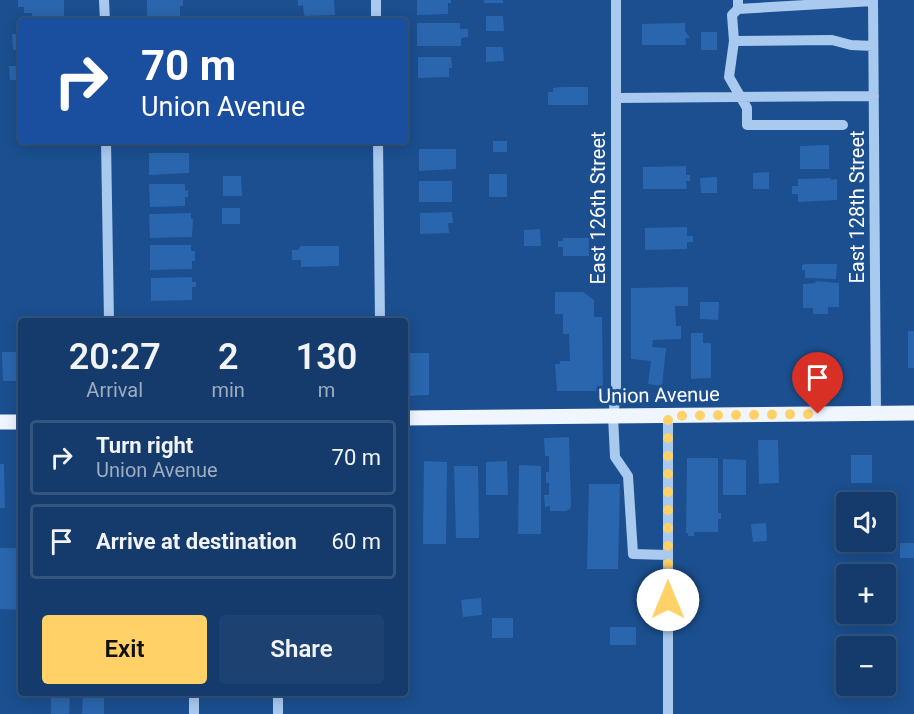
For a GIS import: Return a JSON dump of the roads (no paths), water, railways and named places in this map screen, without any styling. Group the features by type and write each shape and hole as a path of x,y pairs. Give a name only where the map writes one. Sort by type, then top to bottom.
{"main road":[{"name":"Union Avenue","path":"408,418 914,413"},
{"path":"0,422 18,422"}],"street":[{"path":"104,0 105,18"},
{"path":"376,0 376,18"},
{"name":"East 126th Street","path":"616,0 616,394 613,416 615,457 628,476 633,555 668,555"},
{"path":"843,125 747,125 747,108 729,77 734,41 732,15 738,4 873,0"},
{"name":"East 128th Street","path":"873,0 876,413"},
{"path":"734,41 832,40 851,45 873,46"},
{"path":"616,98 874,96"},
{"path":"106,144 109,318"},
{"path":"378,144 380,318"},
{"path":"668,416 668,714"},
{"path":"194,696 194,714"},
{"path":"278,696 278,714"}]}
